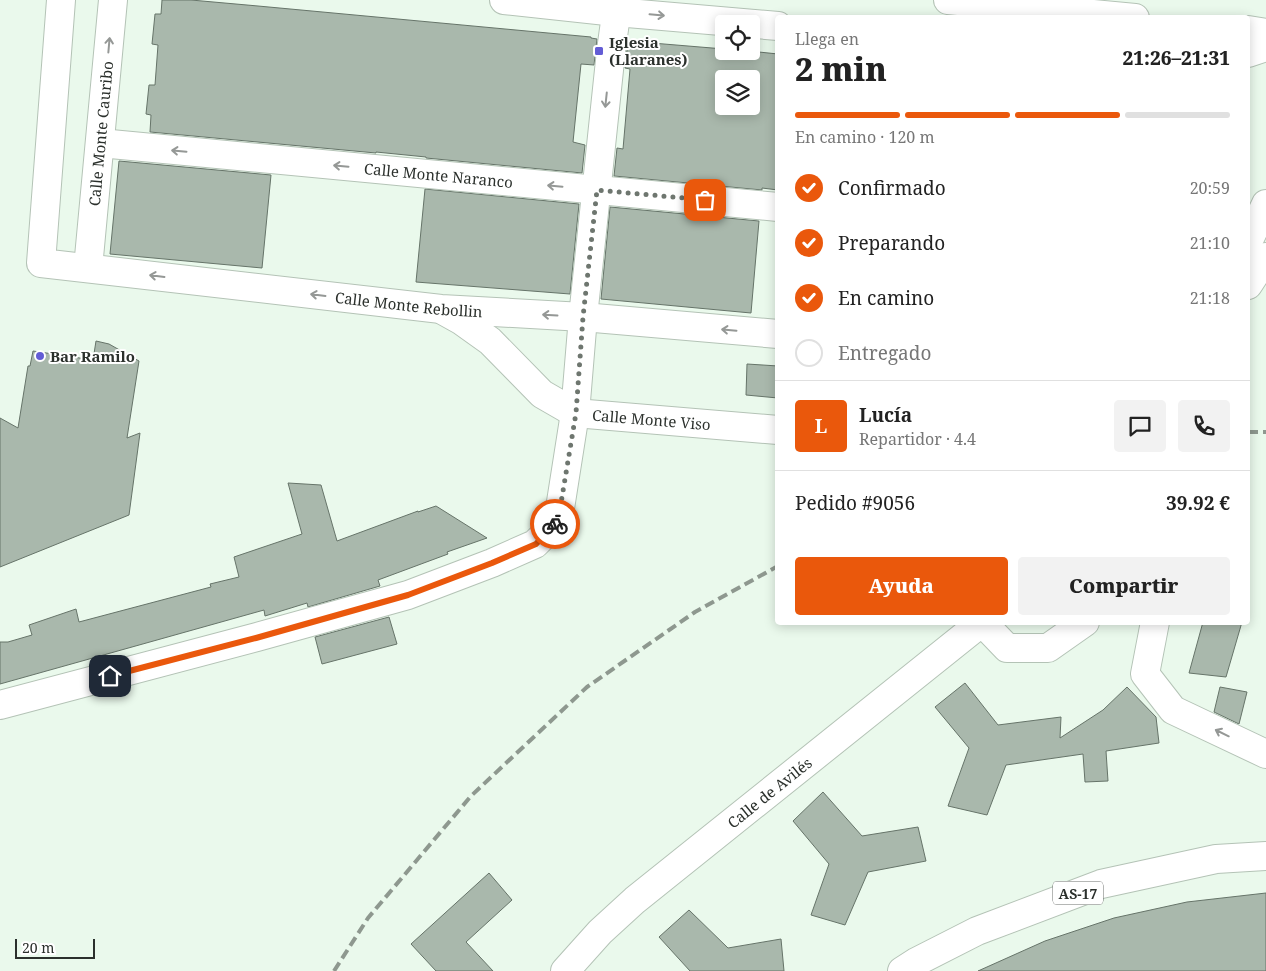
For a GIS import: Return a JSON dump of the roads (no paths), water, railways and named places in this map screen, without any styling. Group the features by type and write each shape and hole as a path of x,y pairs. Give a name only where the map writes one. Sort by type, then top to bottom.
{"street":[{"name":"Calle Monte Rebollin","path":"61,0 41,263 441,309 583,317 775,334"},
{"name":"Calle Monte Cauribo","path":"88,268 113,0"},
{"path":"504,0 617,6 775,26"},
{"path":"948,0 1103,15"},
{"path":"0,705 256,638 408,595 536,544 558,521 576,413 583,317 617,6"},
{"path":"1250,30 1266,33"},
{"path":"1250,52 1266,47"},
{"name":"Calle Monte Naranco","path":"100,143 775,207"},
{"path":"1250,238 1266,204"},
{"path":"1250,283 1266,256"},
{"name":"Calle Monte Viso","path":"441,309 490,341 542,394 576,413 775,430"},
{"name":"Calle de Avilés","path":"565,971 600,932 635,900 978,625"},
{"path":"985,625 1007,648 1048,648 1081,625"},
{"path":"1154,625 1146,674 1173,710 1266,754"},
{"name":"AS-17","path":"902,971 976,931 1101,884 1216,859 1266,856"}],"railway":[{"path":"1250,432 1266,432"},
{"path":"334,971 368,918 471,796 587,687 695,612 775,568"}],"place":[{"name":"Iglesia (Llaranes)","path":"599,51"},
{"name":"Bar Ramilo","path":"40,356"}]}
